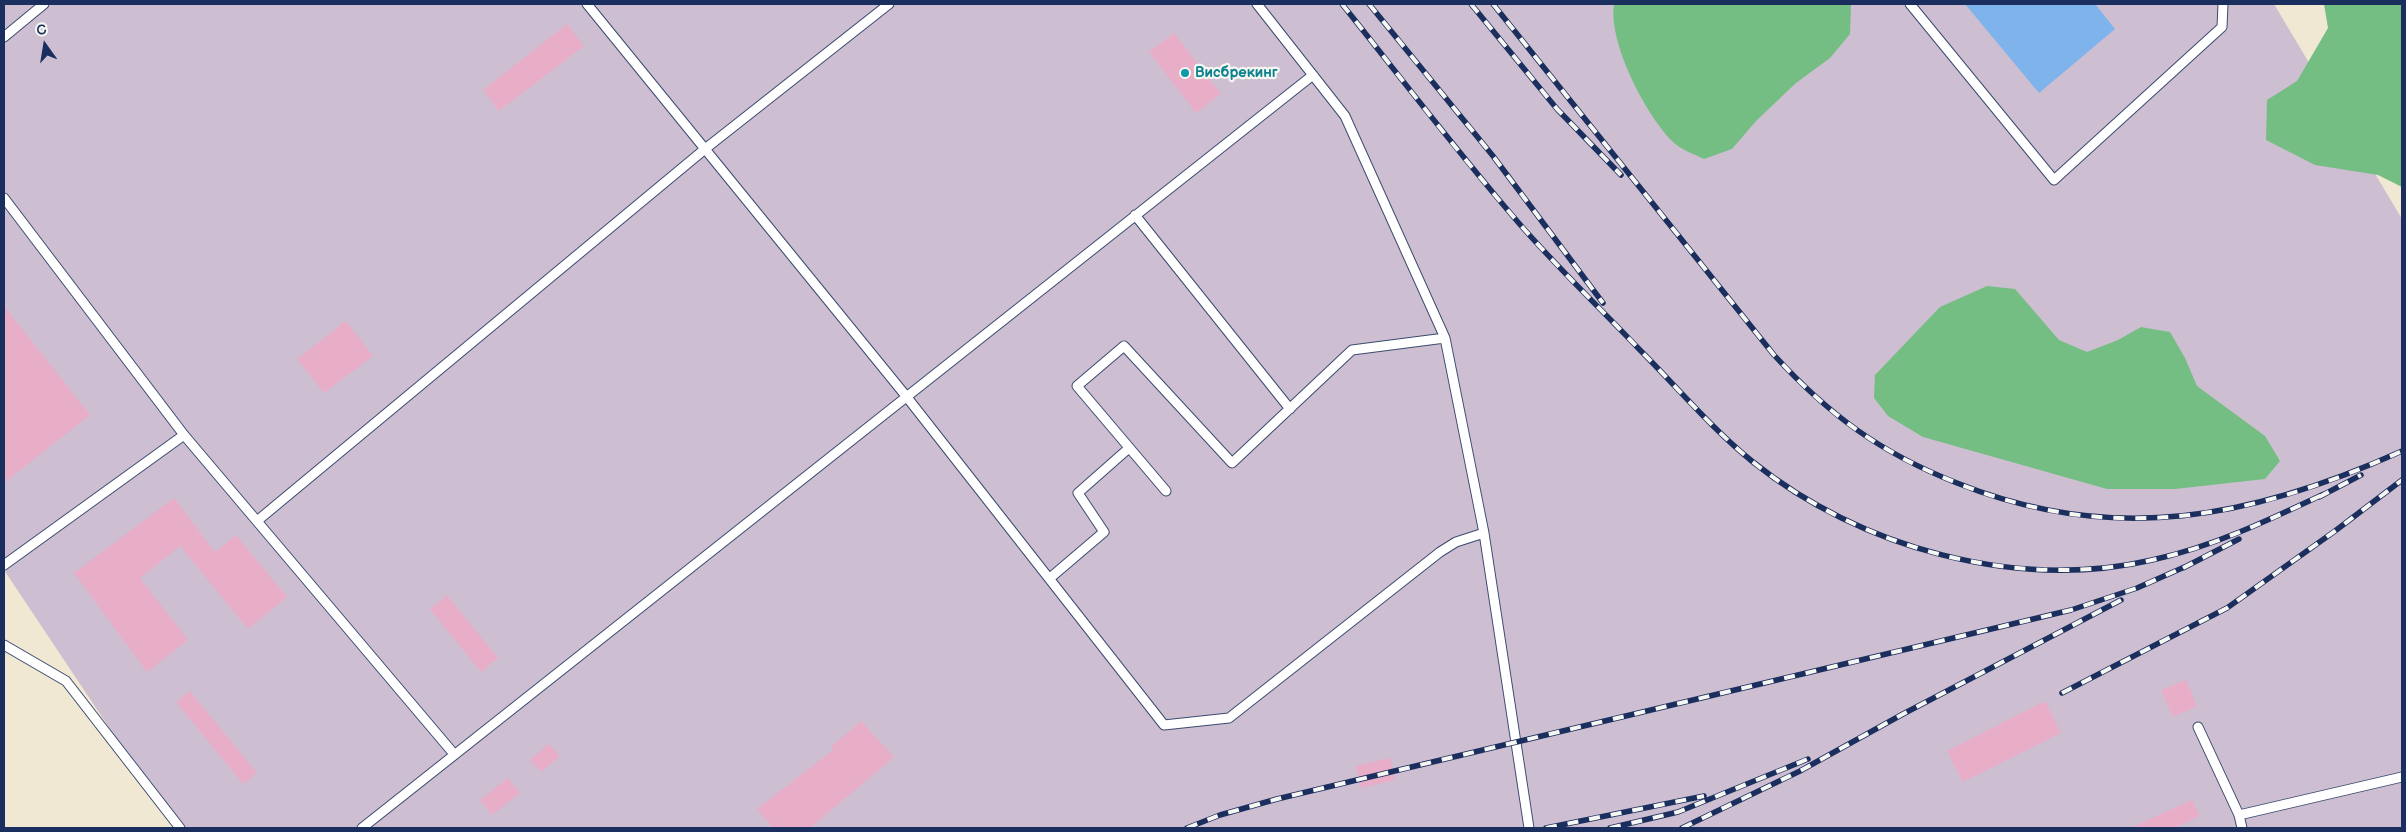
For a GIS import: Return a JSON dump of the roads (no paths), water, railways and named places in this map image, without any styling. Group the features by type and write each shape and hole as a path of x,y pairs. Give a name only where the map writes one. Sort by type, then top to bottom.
{"lane":[{"path":"4,37 44,4"},
{"path":"587,4 906,396 1164,725 1229,718 1440,552 1456,542 1484,533"},
{"path":"257,521 705,149 889,4"},
{"path":"1257,4 1345,116 1445,338 1484,533 1529,828"},
{"path":"1910,4 2054,180 2222,27 2223,4"},
{"path":"362,828 1312,75"},
{"path":"4,198 184,435 454,754"},
{"path":"1135,215 1290,409"},
{"path":"1166,491 1077,386 1124,346 1232,463 1352,350 1445,338"},
{"path":"4,565 184,435"},
{"path":"1050,578 1104,532 1078,494 1129,448"},
{"path":"4,645 66,681 180,828"},
{"path":"2198,727 2239,815 2242,828"},
{"path":"2239,815 2402,777"}],"water":[{"path":"1965,4 2095,4 2115,29 2039,93"}],"railway":[{"path":"1342,4 1524,229 1694,407 1753,462 1795,492 1842,518 1891,539 1942,555 1995,565 2048,570 2100,568 2152,560 2196,548 2261,523 2324,494"},
{"path":"1369,4 1493,156 1603,303"},
{"path":"1471,4 1557,109 1621,175"},
{"path":"1493,4 1774,355 1836,414 1858,431 1904,459 1957,483 2015,502 2072,514 2128,518 2183,516 2237,507 2292,493 2347,474 2402,451"},
{"path":"2319,497 2361,475"},
{"path":"2062,693 2227,608 2335,531 2402,480"},
{"path":"2183,568 2239,539"},
{"path":"1187,828 1220,815 1277,799 2071,610 2137,588 2189,565"},
{"path":"1682,828 1800,771 1903,714 2121,600"},
{"path":"1610,828 1678,812 1808,759"},
{"path":"1546,828 1704,796"}],"place":[{"name":"Висбрекинг","path":"1185,73"}]}
